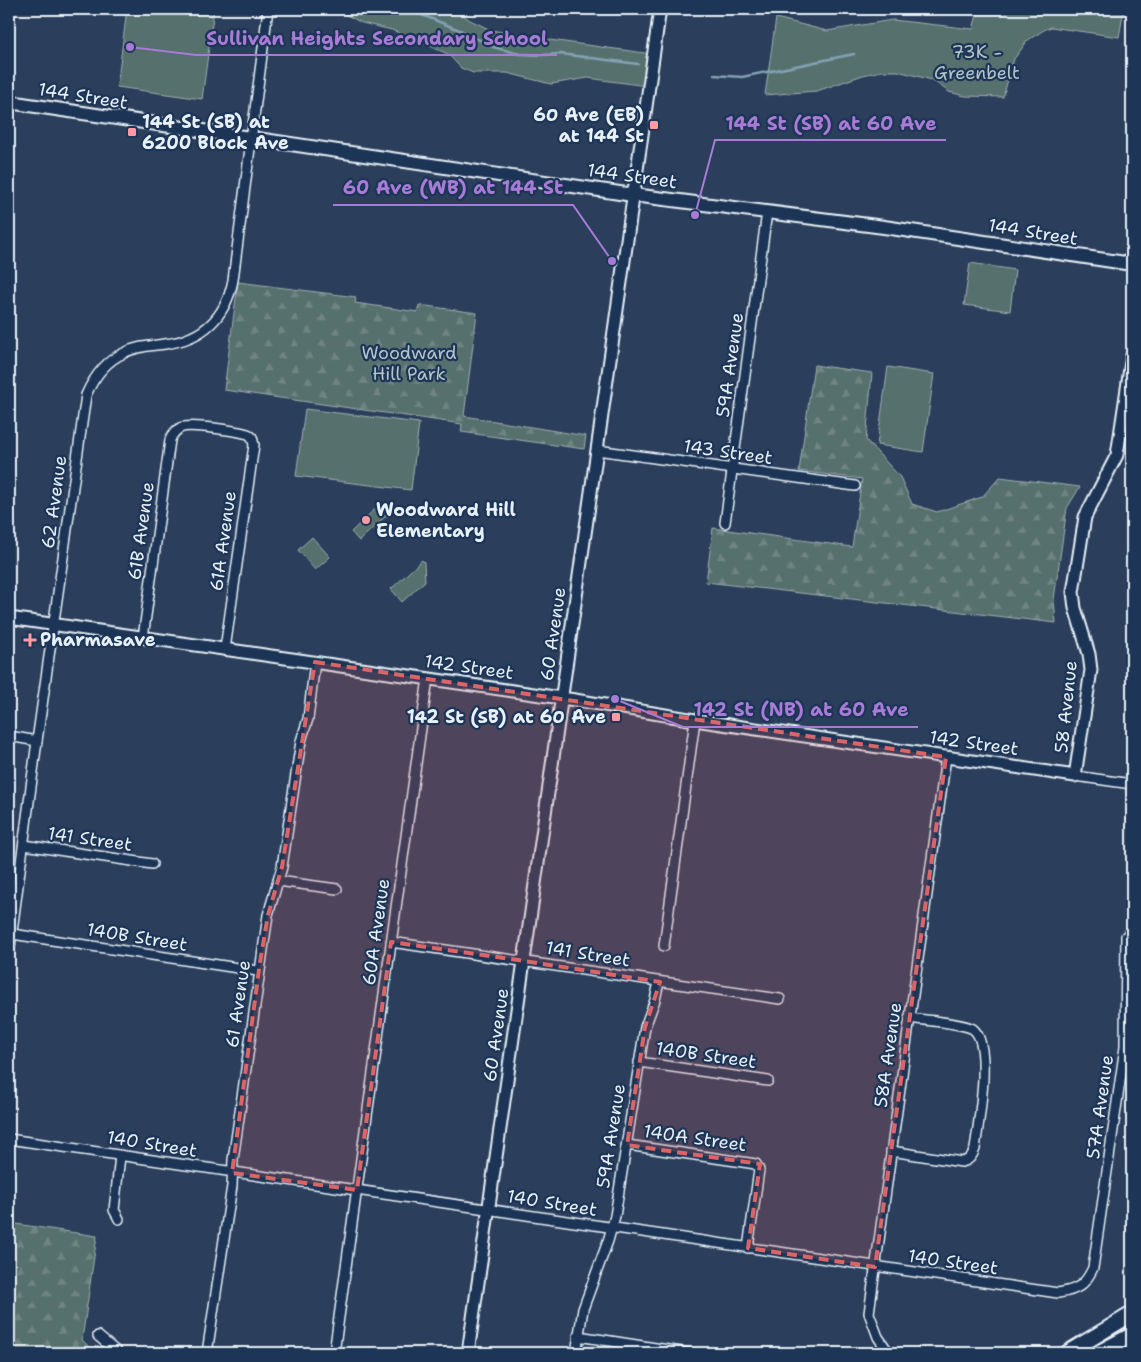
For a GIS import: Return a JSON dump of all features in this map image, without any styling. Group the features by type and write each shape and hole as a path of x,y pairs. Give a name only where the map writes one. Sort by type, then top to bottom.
{"main road":[{"name":"144 Street","path":"9,102 633,195 884,227 1132,264"},
{"path":"1067,1353 1132,1314"},
{"path":"1098,1353 1132,1334"}],"street":[{"path":"251,139 268,9"},
{"name":"60 Avenue","path":"468,1353 660,9"},
{"name":"62 Avenue","path":"9,954 86,395 98,373 123,353 139,347 179,342 193,336 219,316 226,305 233,280 251,139"},
{"name":"59A Avenue","path":"725,523 767,212"},
{"name":"58 Avenue","path":"1075,776 1091,670 1089,654 1075,608 1074,580 1085,517 1119,449 1132,355"},
{"name":"61A Avenue","path":"176,430 185,426 244,433 252,437 254,445 224,649"},
{"name":"61B Avenue","path":"142,638 170,440 176,430"},
{"name":"143 Street","path":"597,450 855,486"},
{"name":"142 Street","path":"9,618 428,678 696,720 1132,784"},
{"name":"61 Avenue","path":"208,1353 258,971 268,915 282,867 301,741 308,719 315,662"},
{"name":"60A Avenue","path":"334,1353 428,678"},
{"path":"664,946 696,720"},
{"path":"9,736 37,741"},
{"name":"58A Avenue","path":"889,1353 878,1336 869,1313 946,757"},
{"name":"141 Street","path":"24,845 152,864"},
{"path":"278,881 337,889"},
{"name":"140B Street","path":"12,934 258,971"},
{"name":"57A Avenue","path":"1088,1280 1093,1268 1128,1048 1126,936"},
{"name":"141 Street","path":"391,942 780,998"},
{"name":"59A Avenue","path":"576,1353 583,1309 612,1229 645,1027 655,1000 659,982"},
{"path":"891,1150 962,1162 968,1160 975,1149 984,1084 981,1041 978,1035 968,1026 909,1018"},
{"name":"140B Street","path":"640,1062 768,1081"},
{"name":"140 Street","path":"9,1139 875,1268 1058,1293 1076,1289 1088,1280"},
{"name":"140A Street","path":"627,1145 751,1163 758,1166 748,1248"},
{"path":"119,1219 114,1210 120,1156"},
{"path":"98,1336 118,1353"},
{"path":"578,1336 688,1353"}],"highlighted area":[{"path":"315,662 946,757 875,1267 748,1248 760,1164 627,1145 645,1027 660,982 511,959 391,942 357,1190 232,1173 260,962 268,915 282,867"}],"green space":[{"path":"127,9 214,9 202,99 117,87"},
{"path":"335,9 454,9 470,20 491,30 652,54 647,86 588,78 551,84 507,73 473,73 461,68 448,54 392,30 362,23"},
{"name":"73K - Greenbelt","path":"977,9 1124,9 1119,37 1051,27 1028,40 1014,59 1003,97 965,96 949,92 932,80 898,71 882,71 863,75 817,91 765,95 776,18 827,31 892,20 973,29"},
{"path":"970,263 1015,270 1010,311 964,305"},
{"name":"Woodward Hill Park","path":"238,282 356,297 355,303 418,312 419,305 477,313 464,416 586,436 584,449 461,432 462,424 224,390"},
{"path":"814,365 872,373 866,440 900,477 912,504 937,512 982,497 1000,477 1080,487 1067,508 1054,599 1056,623 706,582 713,528 852,547 862,479 799,471"},
{"path":"888,367 934,374 923,452 877,445"},
{"path":"305,409 419,423 411,490 296,476"},
{"path":"378,506 387,515 359,541 351,532"},
{"path":"312,537 330,557 315,570 298,550"},
{"path":"422,560 424,562 425,581 402,602 391,589"},
{"path":"9,1223 97,1236 82,1340 96,1353 9,1353"},
{"path":"1132,1320 1132,1330 1092,1353 1075,1353"}],"waterway":[{"path":"407,9 462,31 493,47 520,54 561,54 638,64"},
{"path":"714,75 742,77 854,54"}],"place":[{"name":"Sullivan Heights Secondary School","path":"130,47"},
{"name":"60 Ave (EB) at 144 St","path":"654,125"},
{"name":"144 St (SB) at 6200 Block Ave","path":"132,132"},
{"name":"144 St (SB) at 60 Ave","path":"695,215"},
{"name":"60 Ave (WB) at 144 St","path":"612,261"},
{"name":"Woodward Hill Elementary","path":"366,520"},
{"name":"Pharmasave","path":"30,640"},
{"name":"142 St (NB) at 60 Ave","path":"615,699"},
{"name":"142 St (SB) at 60 Ave","path":"616,717"}]}
